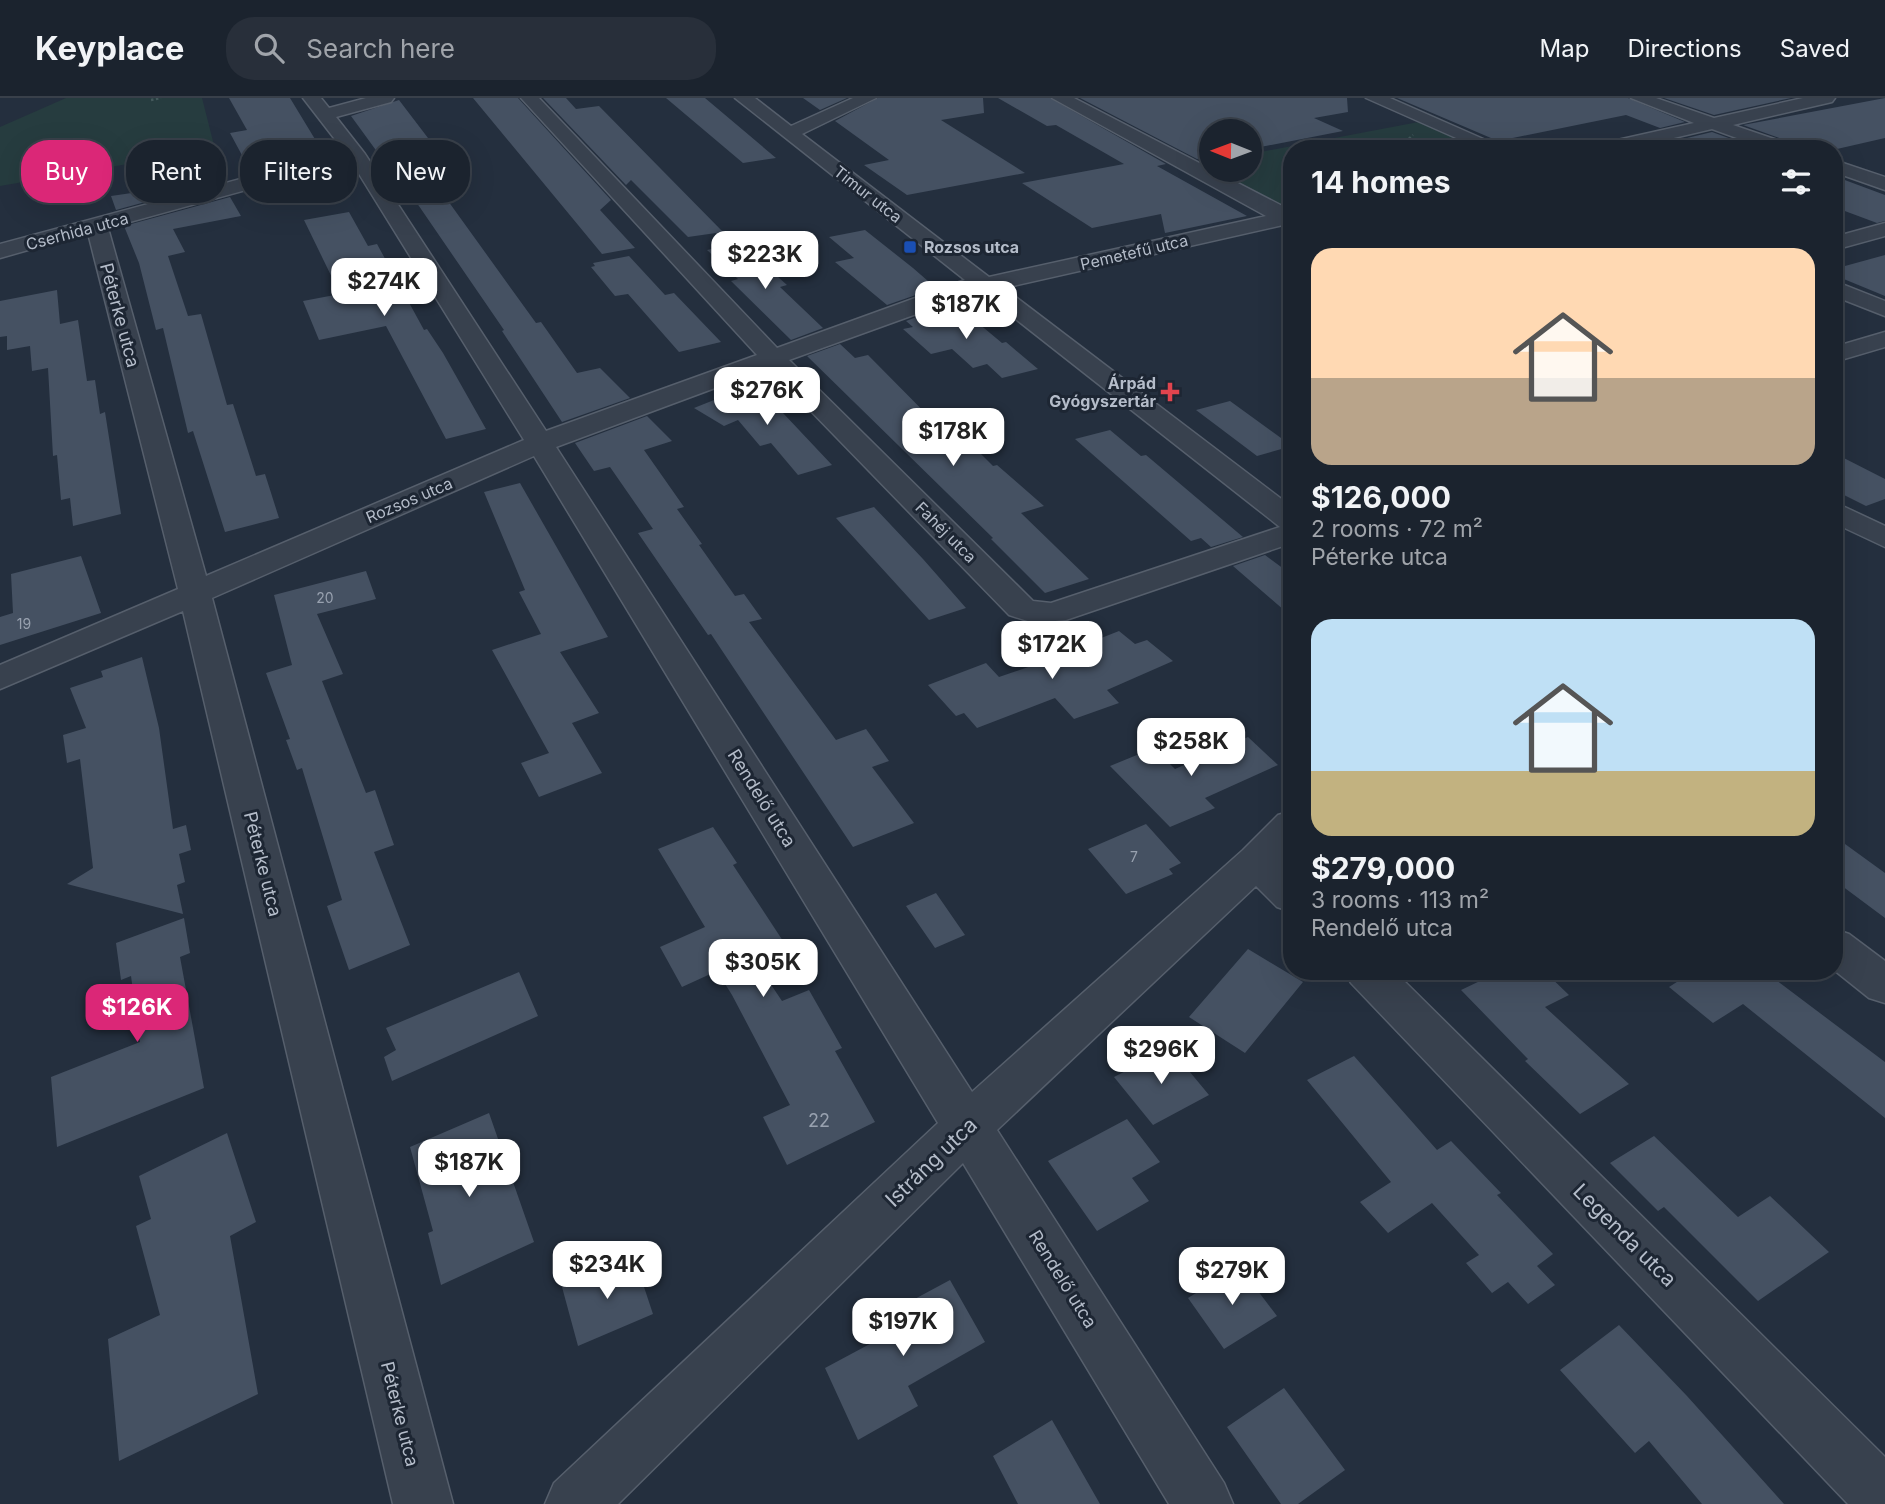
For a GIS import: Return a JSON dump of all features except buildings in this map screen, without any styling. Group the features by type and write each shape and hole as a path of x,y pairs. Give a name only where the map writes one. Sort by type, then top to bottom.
{"street":[{"path":"318,106 385,98"},
{"name":"Fahéj utca","path":"530,98 775,360 1021,608 1034,613 1054,613 1283,536"},
{"name":"Timur utca","path":"744,98 1283,515"},
{"path":"789,132 867,98"},
{"path":"1060,98 1283,216"},
{"path":"1375,98 1476,140"},
{"path":"1640,98 1760,140"},
{"path":"1642,140 1826,98"},
{"name":"Rendelő utca","path":"318,106 344,140"},
{"name":"Rendelő utca","path":"357,157 540,443 1203,1504"},
{"path":"1843,169 1885,184"},
{"name":"Cserhida utca","path":"0,251 240,187"},
{"name":"Pemetefű utca","path":"983,284 1283,220"},
{"name":"Péterke utca","path":"97,226 195,593 423,1504"},
{"path":"1843,241 1885,229"},
{"name":"Rozsos utca","path":"0,678 540,443 775,360 922,303 983,284"},
{"path":"1843,292 1885,309"},
{"path":"1843,352 1885,339"},
{"path":"1843,516 1885,538"},
{"name":"Istráng utca","path":"575,1504 968,1126 1283,834"},
{"path":"1257,861 1283,887"},
{"path":"1843,953 1885,985"},
{"name":"Legenda utca","path":"1375,980 1885,1499"}],"path":[{"path":"151,100 161,98"}],"green space":[{"path":"66,98 202,98 213,140 126,140 126,164 112,167 112,140 21,140 21,182 0,186 0,127"},
{"path":"1429,120 1476,140 1324,140"},
{"path":"1283,148 1283,213 1220,182 1262,182 1262,152"},
{"path":"1199,164 1199,172 1187,166"}],"place":[{"name":"Rozsos utca","path":"910,247"},
{"name":"Árpád Gyógyszertár","path":"1170,392"}]}
